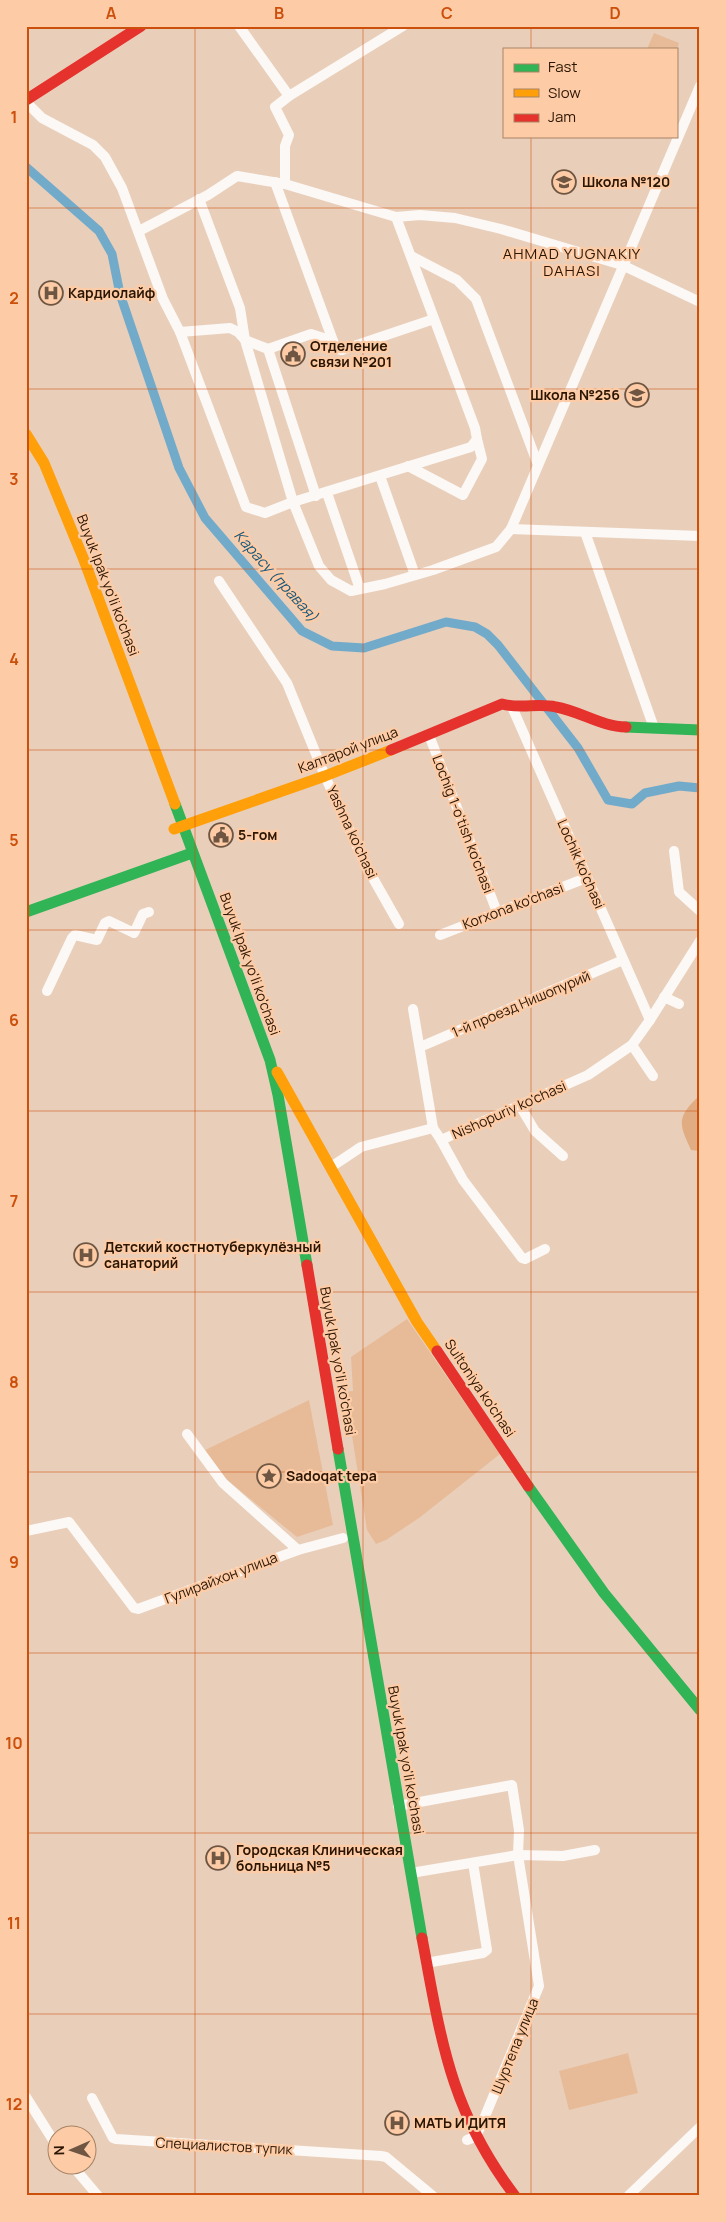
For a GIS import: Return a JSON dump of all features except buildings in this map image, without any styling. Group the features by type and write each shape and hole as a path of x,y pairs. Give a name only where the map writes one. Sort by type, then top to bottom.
{"main road":[{"path":"26,101 141,26"},
{"name":"Buyuk Ipak yo'li ko'chasi","path":"26,434 44,463 84,560 178,828"},
{"name":"Buyuk Ipak yo'li ko'chasi","path":"26,452 35,467 76,564 178,828 260,1062 411,1873 426,1963 449,2073 471,2138 514,2196"},
{"name":"Калтарой улица","path":"178,828 325,776 502,704 512,707 532,705 553,706 574,710 615,727 700,730"},
{"path":"26,912 188,855"},
{"name":"Buyuk Ipak yo'li ko'chasi","path":"188,855 270,1060 279,1105 428,2021 445,2089 504,2196"},
{"name":"Sultoniya ko'chasi","path":"270,1060 331,1166 392,1281 417,1322 604,1593 700,1710"}],"street":[{"path":"239,26 288,96"},
{"path":"403,26 288,96 274,107 289,135 285,146 280,183 338,351 434,319"},
{"path":"678,136 700,86"},
{"path":"26,101 42,118 75,134 92,145 105,157 122,188 163,299 180,332 246,507 265,513 293,502 471,447 477,439"},
{"path":"199,199 240,308 245,340 293,502 319,566 331,580 351,591 416,575 496,547 511,529 677,138"},
{"path":"139,231 237,176 280,183 396,217 420,215 455,218 622,265 700,302"},
{"path":"396,217 477,439 482,459 463,495 408,466"},
{"path":"411,256 456,280 476,299 538,465"},
{"path":"180,332 230,328 238,332 245,340 268,348 311,334 333,341"},
{"path":"268,348 316,496"},
{"path":"380,476 416,575"},
{"path":"327,493 360,589"},
{"path":"511,529 700,536"},
{"path":"585,532 654,728"},
{"name":"Yashna ko'chasi","path":"220,581 287,683 325,776 365,864 399,924"},
{"name":"Lochik ko'chasi","path":"512,707 650,1020"},
{"name":"Lochig 1-o'tish ko'chasi","path":"429,735 498,912"},
{"path":"674,851 679,892 700,910"},
{"name":"Korxona ko'chasi","path":"440,935 586,878"},
{"path":"47,991 75,935 97,940 109,921 134,933 144,914 149,912"},
{"name":"Nishopuriy ko'chasi","path":"331,1166 361,1146 433,1128 441,1140 588,1075 632,1045 700,942"},
{"name":"1-й проезд Нишопурий","path":"420,1047 623,960"},
{"path":"664,997 679,1004"},
{"path":"414,1009 433,1128"},
{"path":"632,1045 653,1076"},
{"path":"520,1106 535,1131 563,1156"},
{"path":"441,1140 463,1180 522,1258 525,1259 545,1249"},
{"name":"Гулирайхон улица","path":"26,1531 69,1522 134,1608 138,1609 298,1550 222,1483 188,1434"},
{"path":"298,1550 348,1537"},
{"name":"Шуртепа улица","path":"398,1806 512,1785 519,1830 518,1855 539,1986 493,2100 471,2138"},
{"path":"411,1873 518,1855 563,1856 595,1850"},
{"path":"426,1963 483,1953 486,1950 473,1863"},
{"path":"26,2097 48,2132"},
{"name":"Специалистов тупик","path":"92,2098 113,2138 116,2139 381,2156 386,2157 433,2196"},
{"path":"628,2196 700,2127"},
{"path":"79,2174 98,2196"}],"shaded area":[{"path":"654,33 679,43 677,48 647,48"},
{"path":"700,1095 700,1151 691,1150 684,1133 682,1120 687,1109"},
{"path":"407,1319 500,1454 419,1518 386,1540 376,1544 367,1530 345,1392 353,1391 351,1357"},
{"path":"309,1400 333,1525 297,1537 221,1475 203,1451"},
{"path":"628,2053 638,2093 569,2110 559,2071"}],"waterway":[{"name":"Карасу (правая)","path":"26,167 99,231 112,254 120,294 179,468 205,518 302,631 332,646 364,648 446,622 475,627 487,634 498,645 578,748 608,800 632,804 645,793 679,786 700,788"}],"traffic: fast":[{"path":"626,727 700,730"},
{"path":"175,804 270,1060 278,1095 307,1265"},
{"path":"26,912 192,853"},
{"path":"338,1449 422,1938"},
{"path":"528,1486 604,1593 700,1710"}],"traffic: slow":[{"path":"26,434 44,463 84,560 175,804"},
{"path":"174,829 325,776 391,750"},
{"path":"277,1072 417,1322 437,1351"}],"traffic: jam":[{"path":"26,100 141,26"},
{"path":"391,750 502,704 556,707 600,722 626,727"},
{"path":"307,1265 338,1449"},
{"path":"437,1351 528,1486"},
{"path":"422,1938 435,2009 451,2073 462,2104 493,2165 515,2196"}],"place":[{"name":"Школа №120","path":"564,182"},
{"name":"Кардиолайф","path":"51,293"},
{"name":"Отделение связи №201","path":"293,354"},
{"name":"Школа №256","path":"637,395"},
{"name":"5-гом","path":"221,835"},
{"name":"Детский костнотуберкулёзный санаторий","path":"86,1255"},
{"name":"Sadoqat tepa","path":"269,1476"},
{"name":"Городская Клиническая больница №5","path":"218,1858"},
{"name":"МАТЬ И ДИТЯ","path":"397,2123"}],"district":[{"name":"AHMAD YUGNAKIY DAHASI","path":"572,262"}]}
